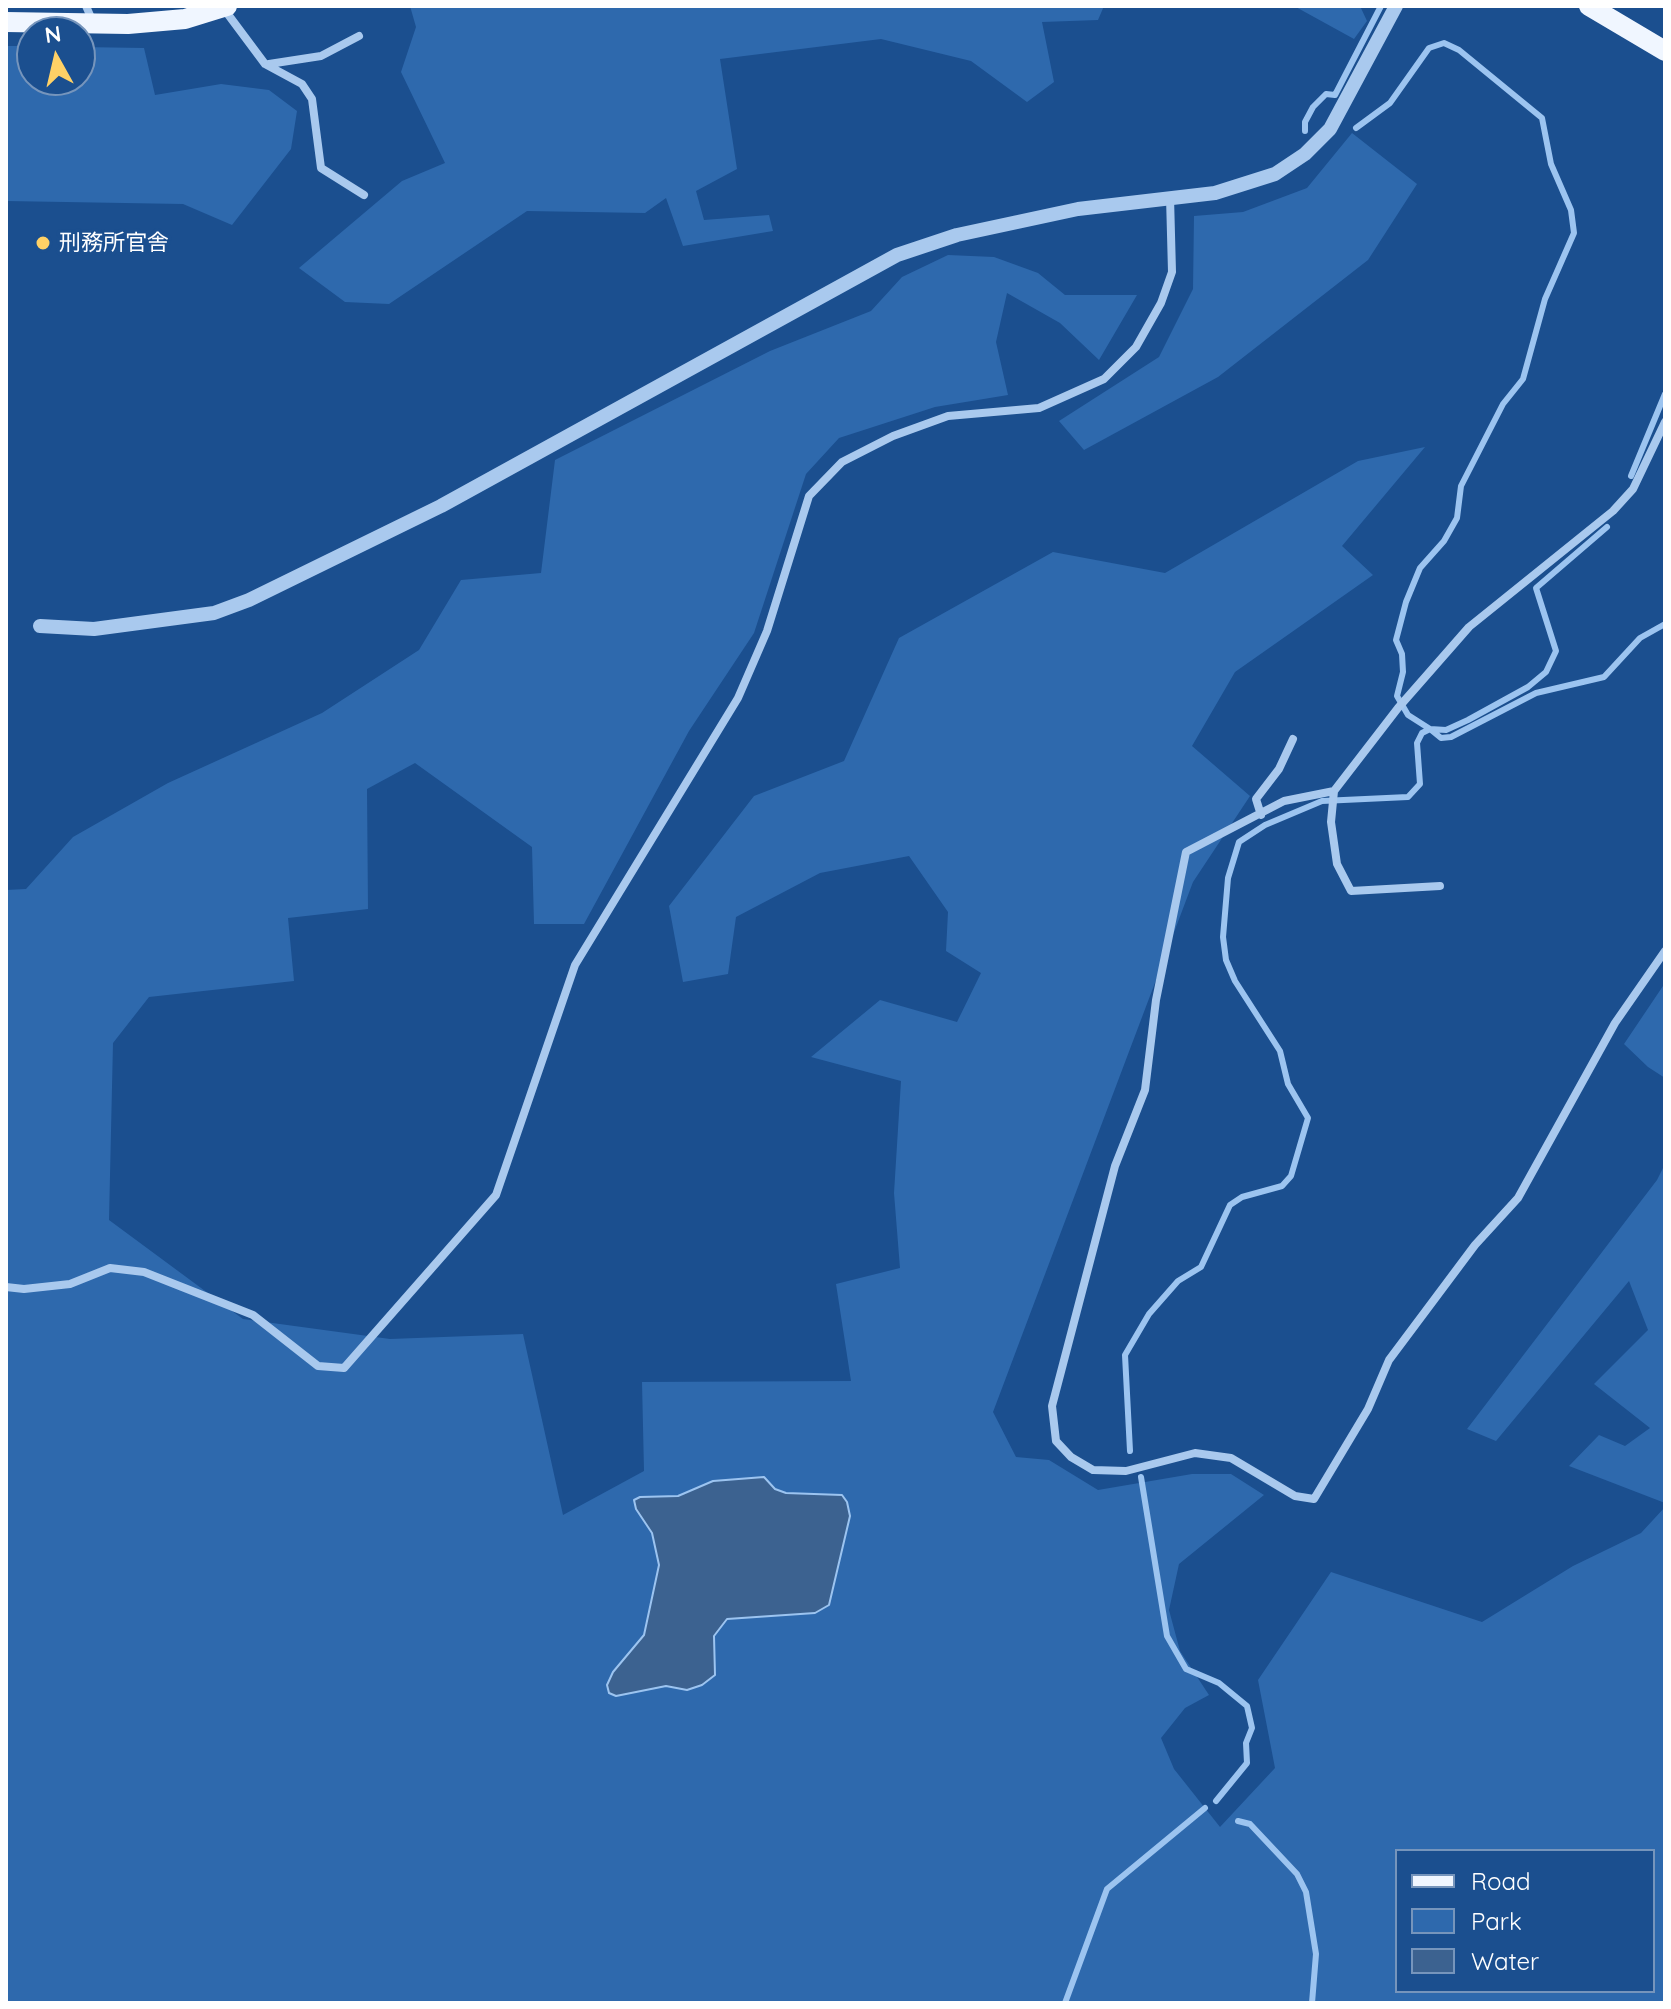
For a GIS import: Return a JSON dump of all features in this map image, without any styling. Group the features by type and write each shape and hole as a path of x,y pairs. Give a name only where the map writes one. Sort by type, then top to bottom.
{"main road":[{"path":"1589,6 1665,51"},
{"path":"6,22 90,15 185,19 226,7"}],"street":[{"path":"40,626 94,629 214,613 249,600 441,506 897,255 957,235 1078,209 1246,186 1275,174 1305,154 1330,129 1396,6"},
{"path":"226,7 265,64 302,84 312,99 321,168 364,195"},
{"path":"265,64 296,62 321,56 359,36"},
{"path":"6,1287 24,1289 70,1284 110,1268 144,1272 253,1315 318,1366 344,1368 496,1195 575,965 738,698 767,631 809,496 842,462 893,436 948,416 1039,408 1104,379 1136,347 1165,293 1172,272 1170,197"},
{"path":"1440,886 1351,891 1337,864 1333,799 1398,708 1469,627 1633,489 1665,422"},
{"path":"1261,815 1256,799 1279,769 1293,739"},
{"path":"1333,799 1284,801 1186,852 1156,1000 1145,1090 1115,1166 1052,1406 1056,1441 1071,1457 1093,1470 1126,1471 1195,1453 1231,1458 1295,1496 1314,1499 1368,1409 1389,1360 1475,1245 1518,1198 1615,1023 1665,951"}],"green space":[{"path":"410,6 1104,6 1098,20 1042,22 1054,82 1027,102 971,61 881,39 720,59 737,169 696,191 704,220 769,215 773,231 683,246 666,198 645,213 527,211 389,304 345,302 299,268 402,181 445,163 401,72 416,27"},
{"path":"1294,6 1360,6 1367,21 1354,39"},
{"path":"6,46 16,46 16,96 96,96 96,47 144,48 155,95 221,84 269,90 297,111 291,149 232,225 183,204 6,201"},
{"path":"1352,133 1417,184 1368,260 1218,377 1084,450 1059,421 1159,357 1193,289 1194,216 1243,212 1307,188"},
{"path":"948,255 994,257 1038,273 1065,295 1137,295 1099,360 1060,323 1007,293 996,342 1008,395 935,407 839,438 806,474 754,633 689,731 584,924 534,924 532,847 415,763 367,789 368,909 288,918 294,981 149,997 113,1043 109,1220 243,1319 390,1339 523,1334 563,1515 644,1471 642,1382 851,1381 836,1284 900,1268 894,1193 901,1081 811,1057 880,1000 957,1022 981,973 946,951 948,912 909,856 820,873 736,917 728,974 683,982 669,906 754,796 844,761 899,638 1053,552 1165,573 1358,461 1425,447 1342,546 1373,575 1235,672 1192,746 1250,796 1193,882 993,1412 1016,1457 1049,1460 1098,1490 1192,1474 1231,1474 1264,1495 1179,1564 1169,1610 1180,1651 1209,1695 1185,1708 1161,1738 1174,1769 1220,1827 1275,1768 1258,1680 1331,1572 1482,1622 1573,1566 1641,1533 1665,1507 1665,2003 6,2003 6,890 26,889 73,837 168,783 322,713 419,650 461,580 541,573 555,460 770,351 871,311 902,277","holes":["763,1478 775,1489 786,1493 841,1495 850,1516 737,1618 727,1619 720,1626 714,1635 715,1675 687,1690 666,1686 616,1696 613,1672 644,1635 659,1565 652,1533 636,1509 639,1497 678,1496 713,1481"]},
{"path":"1665,983 1665,1078 1624,1044"},
{"path":"1665,1164 1665,1503 1569,1466 1599,1435 1625,1446 1650,1428 1594,1384 1648,1330 1629,1281 1496,1441 1467,1429 1657,1180"}],"water":[{"path":"764,1477 775,1489 786,1493 842,1495 847,1502 850,1516 829,1605 815,1613 727,1619 714,1636 715,1675 702,1685 687,1690 666,1686 616,1696 609,1693 607,1685 613,1672 644,1635 659,1565 652,1533 636,1509 634,1500 640,1497 678,1496 713,1481"}],"waterway":[{"path":"1305,131 1305,122 1313,107 1326,94 1335,95 1381,6"},
{"path":"1130,1451 1125,1355 1149,1314 1178,1281 1201,1267 1230,1205 1242,1197 1282,1186 1291,1176 1308,1118 1288,1084 1280,1051 1235,981 1226,960 1223,937 1228,878 1239,842 1265,825 1322,801 1408,797 1420,784 1417,743 1422,733 1430,729 1408,715 1397,696 1403,672 1402,654 1396,640 1406,602 1420,568 1444,541 1457,518 1461,486 1503,404 1523,379 1545,299 1574,233 1571,210 1551,164 1542,118 1459,50 1444,43 1429,48 1390,103 1356,128"},
{"path":"1631,476 1665,394"},
{"path":"1430,729 1446,730 1468,720 1528,687 1546,672 1556,651 1536,588 1607,527"},
{"path":"1430,729 1441,738 1451,737 1536,693 1604,677 1640,638 1665,624"},
{"path":"1141,1477 1167,1636 1186,1669 1219,1683 1247,1706 1252,1728 1246,1743 1247,1763 1216,1801"},
{"path":"1065,2003 1107,1889 1205,1808"},
{"path":"1238,1821 1250,1824 1297,1874 1306,1892 1316,1954 1312,2003"}],"place":[{"name":"刑務所官舎","path":"43,243"}]}
